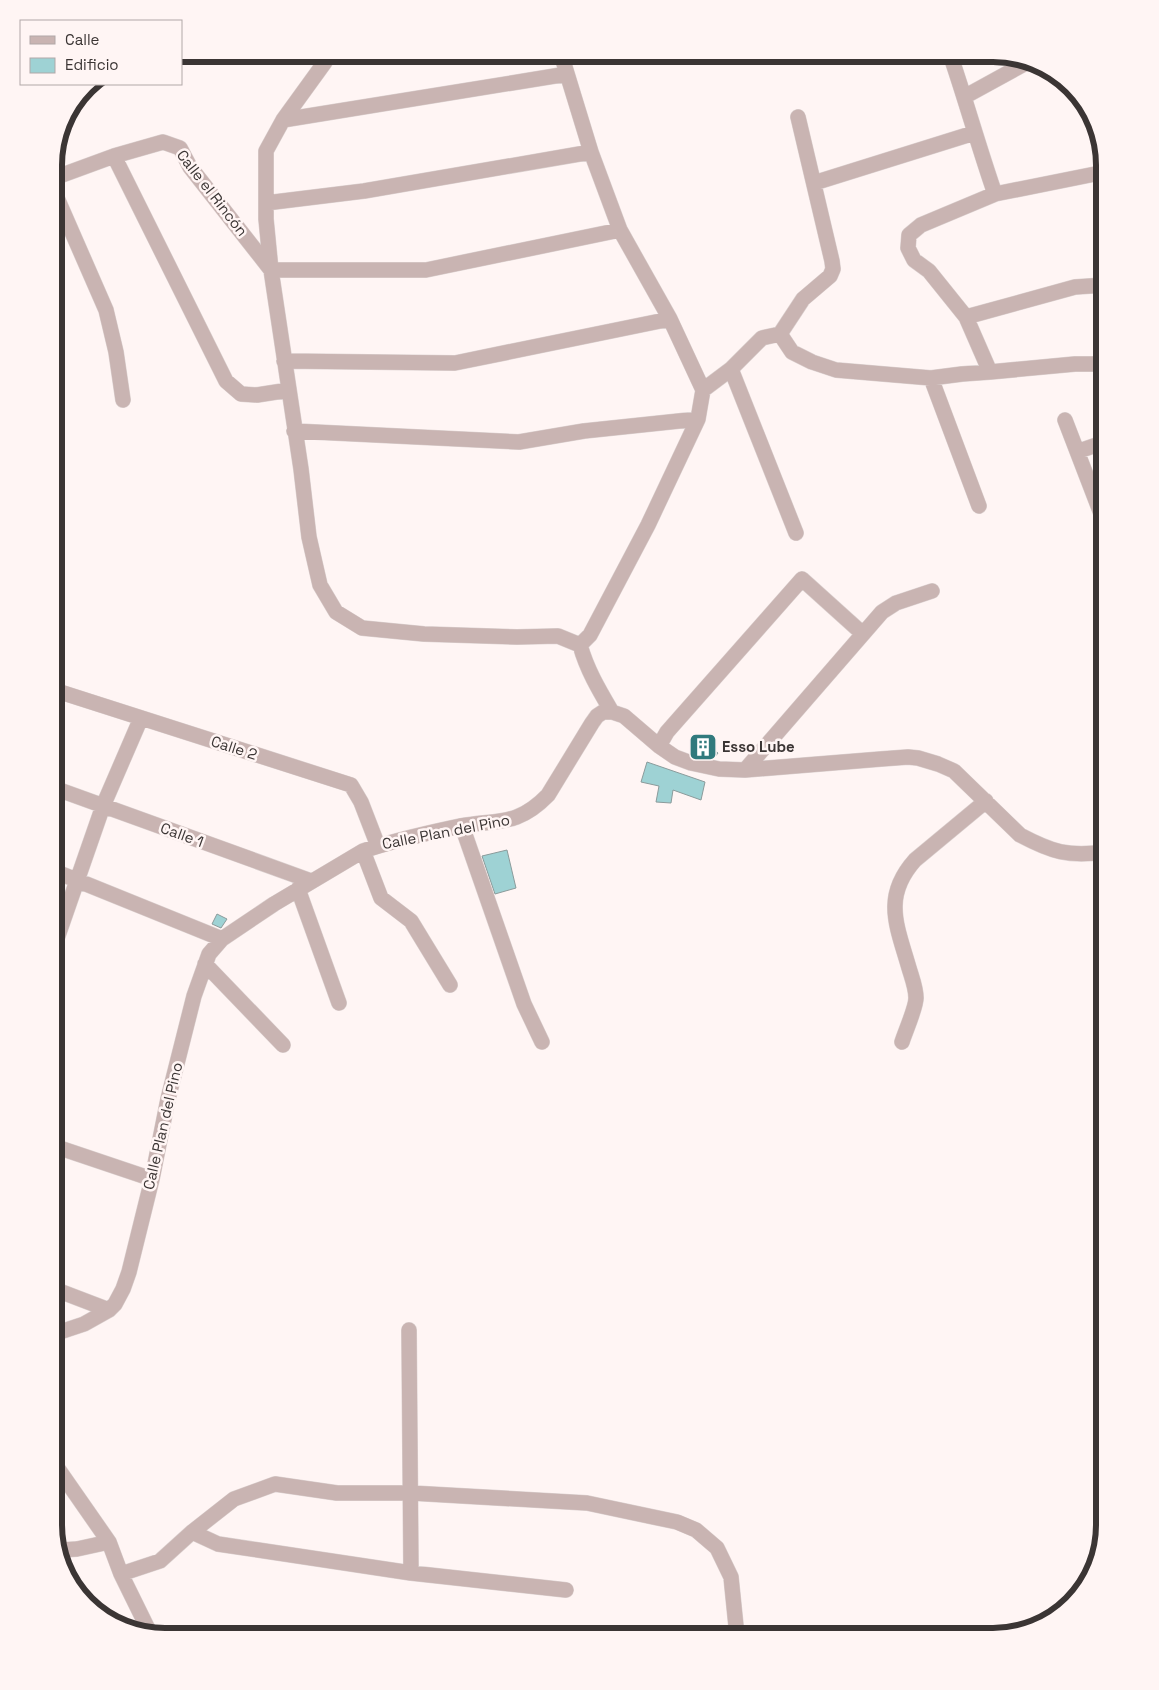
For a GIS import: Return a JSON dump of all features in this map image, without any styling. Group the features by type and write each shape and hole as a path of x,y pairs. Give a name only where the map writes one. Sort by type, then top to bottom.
{"street":[{"path":"322,63 283,120 266,151 266,219 271,270 309,538 320,585 336,612 362,628 424,634 558,636 580,644"},
{"path":"563,63 591,152 620,230 670,319 704,390 698,419 644,533 590,634 580,644"},
{"path":"953,63 974,132 996,194"},
{"path":"964,96 1020,66"},
{"path":"283,120 567,74"},
{"path":"704,390 731,369 762,338 780,334 803,299 830,276 833,269 798,117"},
{"path":"814,183 974,132"},
{"name":"Calle el Rincón","path":"63,175 114,156 162,142 180,148 190,167 271,270"},
{"path":"266,203 364,191 591,152"},
{"path":"114,156 226,381 241,394 257,395 289,390"},
{"path":"990,372 966,317 929,271 914,260 908,248 909,235 921,225 996,194 1096,174"},
{"path":"63,212 106,310 116,352 123,400"},
{"path":"271,270 426,270 620,230"},
{"path":"966,317 1075,287 1096,286"},
{"path":"284,360 455,363 670,319"},
{"path":"780,334 792,352 812,362 836,370 931,378 1075,364 1096,364"},
{"path":"731,369 796,532"},
{"path":"931,378 978,506"},
{"path":"294,431 519,442 584,431 698,419"},
{"path":"1065,420 1096,499"},
{"path":"1079,452 1096,445"},
{"path":"659,746 667,732 802,579 863,634"},
{"path":"745,770 882,612 896,603 932,592"},
{"path":"580,644 591,676 612,712 624,716 675,757 691,763 719,769 745,770 890,758 918,758 954,771 1020,834 1048,848 1061,852 1082,855 1096,853"},
{"name":"Calle 2","path":"63,693 351,785 361,802 378,846"},
{"name":"Calle Plan del Pino","path":"63,1331 84,1324 109,1310 119,1297 129,1272 194,996 209,954 222,939 304,885 362,851 462,826 510,820 526,814 548,795 571,755 597,716 603,712 612,712"},
{"path":"63,922 102,806 141,718"},
{"name":"Calle 1","path":"63,791 304,885"},
{"path":"902,1042 916,1000 914,982 895,920 894,901 906,870 986,801"},
{"path":"462,826 524,1004 542,1042"},
{"path":"362,851 381,898 411,921 450,986"},
{"path":"63,874 222,939"},
{"path":"304,885 339,1002"},
{"path":"205,964 284,1045"},
{"path":"63,1149 152,1179"},
{"path":"63,1292 109,1310"},
{"path":"409,1330 411,1573"},
{"path":"63,1476 109,1542 121,1574 147,1626"},
{"path":"121,1574 160,1561 192,1532 234,1499 275,1484 337,1493 411,1493 587,1503 677,1522 696,1530 717,1548 731,1577 736,1628"},
{"path":"192,1532 218,1544 411,1573 566,1590"},
{"path":"66,1550 109,1542"}],"building":[{"name":"Esso Lube","path":"702,741 718,753 714,758 690,753"},
{"path":"647,762 705,782 701,800 673,790 671,803 656,802 659,786 641,782"},
{"path":"507,850 516,888 495,894 482,856"},
{"path":"217,914 227,919 221,928 212,924"}],"place":[{"name":"Esso Lube","path":"703,747"}]}
